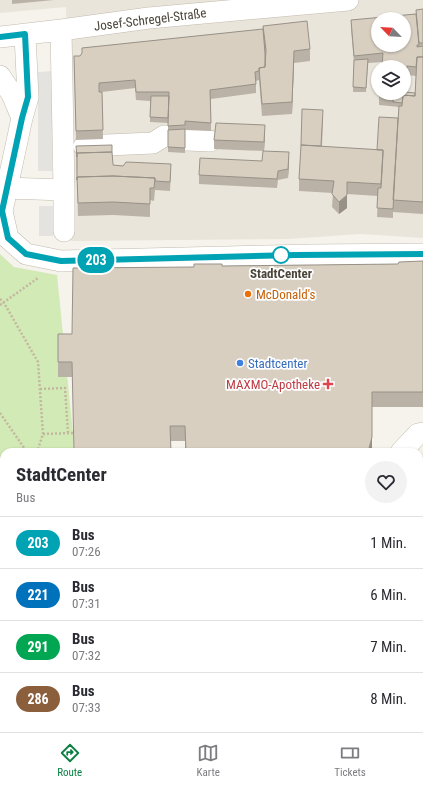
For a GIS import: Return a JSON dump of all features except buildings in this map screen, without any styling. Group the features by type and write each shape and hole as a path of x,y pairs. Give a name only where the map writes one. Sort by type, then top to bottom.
{"street":[{"name":"Josef-Schregel-Straße","path":"0,37 61,30 148,9 348,0"},
{"path":"61,30 64,146 64,231"},
{"path":"25,34 28,97 6,188 2,211 8,238 26,254 61,261 296,255 423,254"},
{"path":"0,76 12,94 22,118"},
{"path":"64,146 153,144 164,136 187,137 187,140 210,141"},
{"path":"6,188 64,190"},
{"path":"405,448 418,434 423,432"}],"path":[{"path":"0,306 61,261"},
{"path":"0,299 4,303 38,362 43,434 38,448"},
{"path":"40,390 65,388 68,434"},
{"path":"0,413 24,448"},
{"path":"43,434 73,433"}],"shaded area":[{"path":"0,0 423,0 423,238 361,234 288,239 71,241 66,7 0,13"},
{"path":"52,71 52,171 38,171 38,72"},
{"path":"39,206 53,206 53,236 39,236"}],"green space":[{"path":"0,254 14,267 57,275 73,433 73,448 0,448"}],"bus line":[{"name":"203","path":"0,37 25,34 28,97 6,188 2,211 8,238 26,254 61,261 296,255 423,254"}],"place":[{"name":"StadtCenter","path":"281,255"},
{"name":"McDonald's","path":"248,294"},
{"name":"Stadtcenter","path":"240,363"},
{"name":"MAXMO-Apotheke","path":"328,384"}]}
